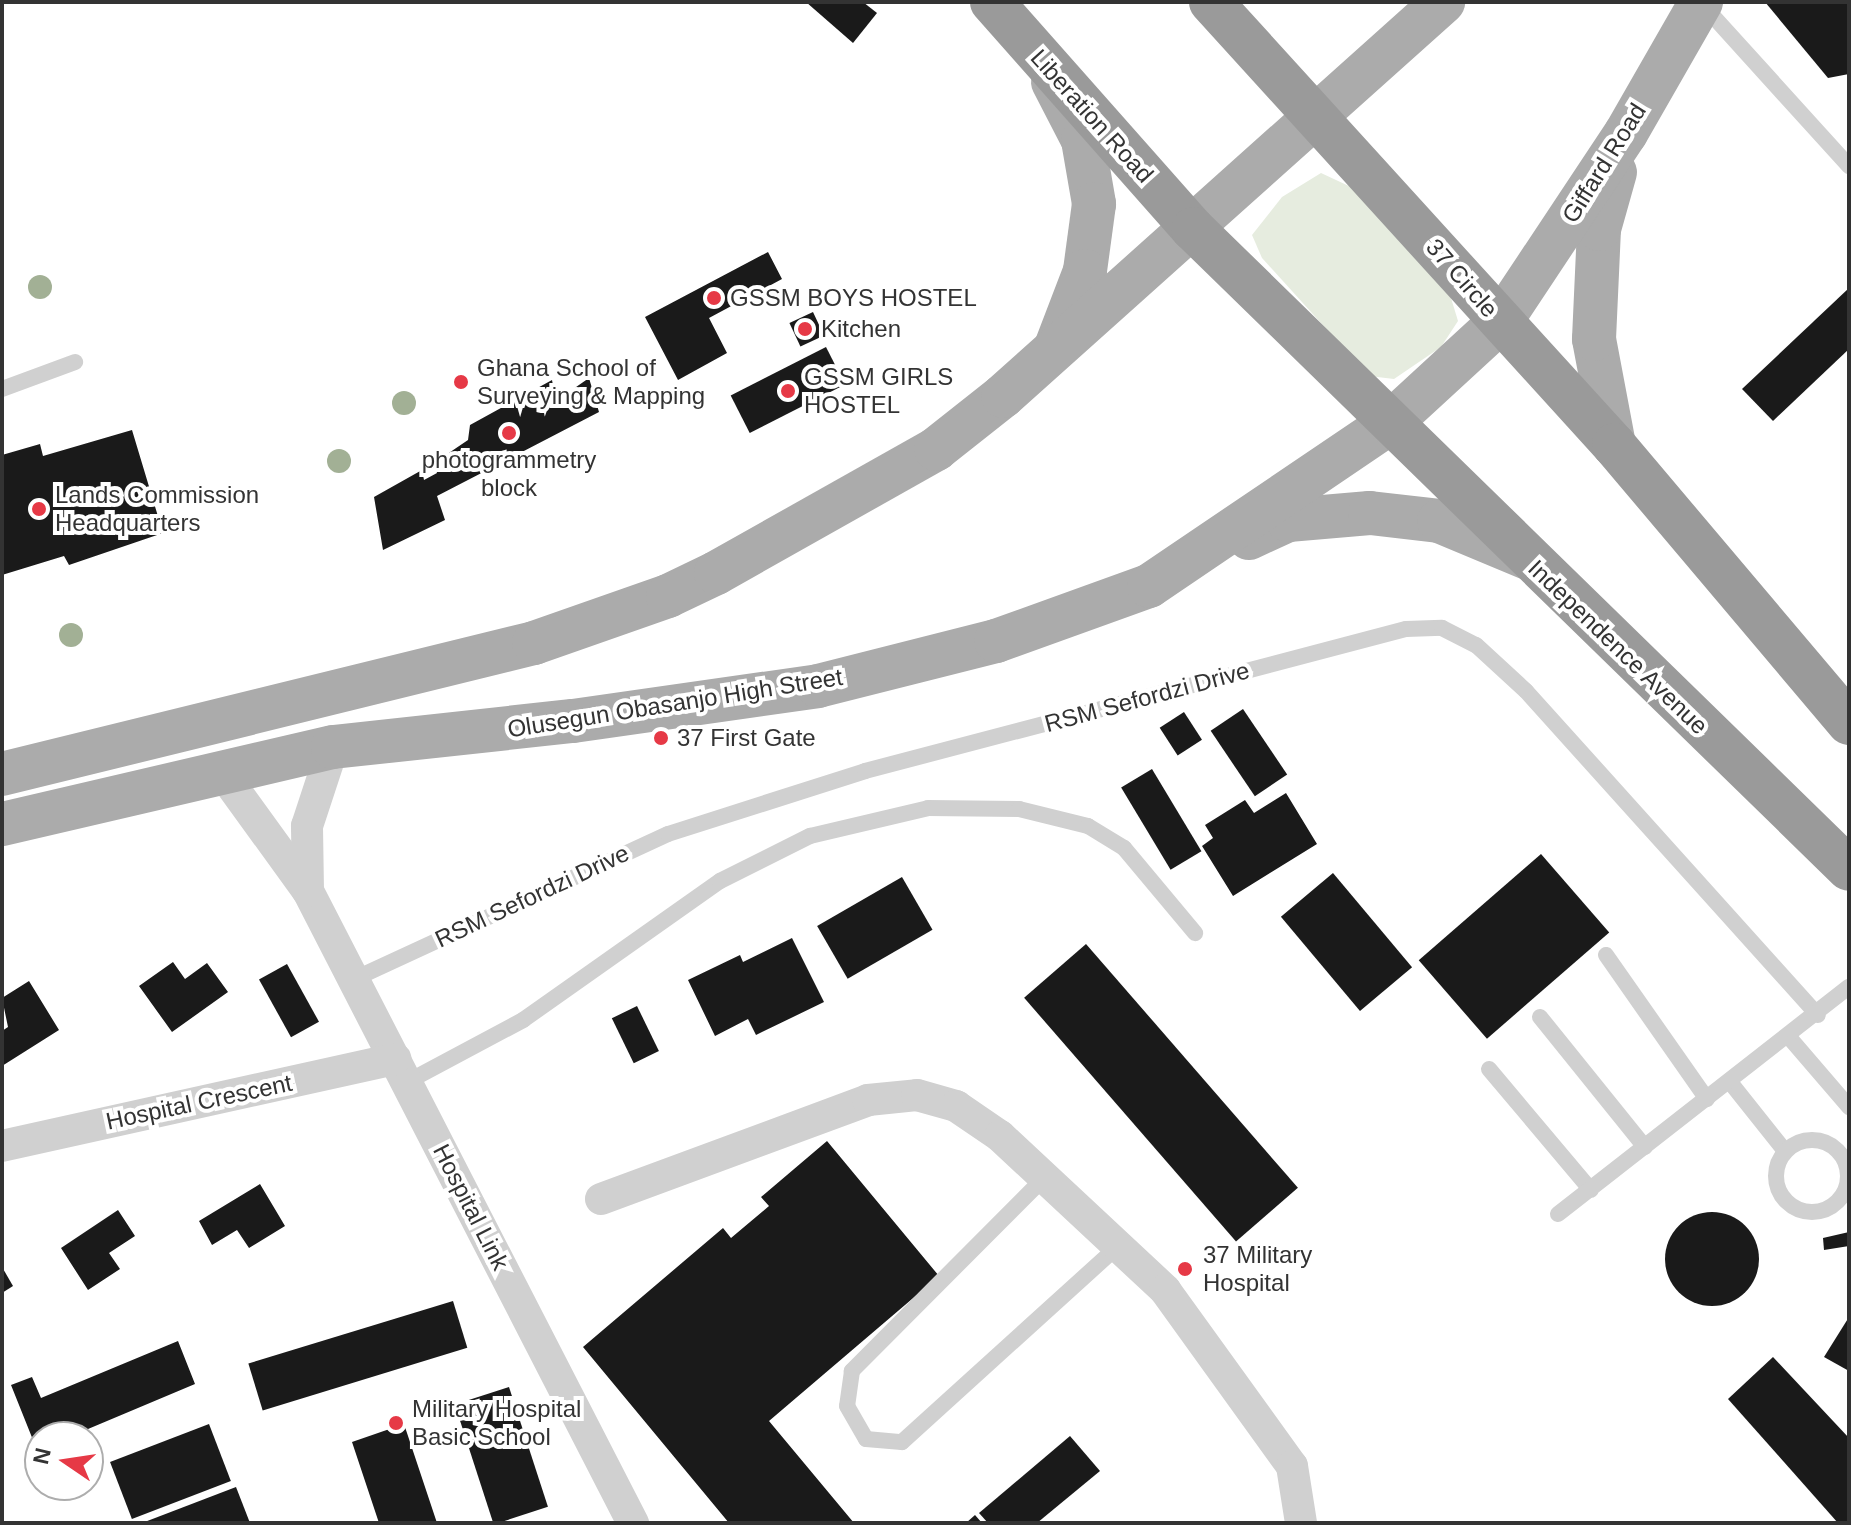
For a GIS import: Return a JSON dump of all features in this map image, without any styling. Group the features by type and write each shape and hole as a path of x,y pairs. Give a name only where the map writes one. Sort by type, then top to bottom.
{"highway":[{"name":"Liberation Road","path":"992,2 1193,229"},
{"path":"1211,2 1318,114"},
{"name":"37 Circle","path":"1318,114 1501,321"},
{"path":"1193,229 1390,423"},
{"path":"1501,321 1614,445 1849,723"},
{"name":"Independence Avenue","path":"1390,423 1849,869"}],"main road":[{"path":"2,774 534,643 668,596 936,449 1054,352 1443,2"},
{"name":"Giffard Road","path":"1501,321 1626,133 1701,2"},
{"path":"1043,62 1083,140 1094,204 1085,271 1054,352"},
{"path":"1614,445 1594,339 1595,288 1599,229 1626,133"},
{"name":"37 Circle","path":"1390,423 1501,321"},
{"name":"Olusegun Obasanjo High Street","path":"2,824 333,747 573,721 818,686 996,641 1149,586 1390,423"},
{"path":"1149,586 1288,520 1370,513 1439,521 1528,558"}],"street":[{"name":"Hospital Link","path":"308,891 307,826 333,747"},
{"name":"Hospital Link","path":"221,771 308,891 633,1523"},
{"name":"Hospital Crescent","path":"2,1146 401,1071"},
{"path":"601,1199 868,1100 917,1095 956,1106 1000,1136 1165,1290 1292,1466 1301,1523"}],"lane":[{"path":"1701,2 1849,166"},
{"path":"2,389 75,362"},
{"name":"RSM Sefordzi Drive","path":"352,980 668,834 880,767 1406,629 1442,628 1476,645 1526,691 1818,1015"},
{"path":"401,1071 523,1020 720,881 810,836 928,808 1019,809 1088,826 1124,848 1195,933"},
{"path":"1606,955 1707,1099"},
{"path":"1558,1214 1818,1015 1849,987"},
{"path":"1540,1017 1645,1147"},
{"path":"1788,1036 1849,1107"},
{"path":"1489,1069 1591,1190"},
{"path":"1730,1082 1784,1150"},
{"path":"1806,1139 1819,1141 1832,1144 1848,1162 1846,1190 1830,1208 1806,1213 1782,1199 1774,1172 1784,1150 1806,1139"},
{"path":"1045,1177 852,1371 847,1406 866,1439 902,1442 1118,1246"}],"shaded area":[{"path":"1321,173 1351,187 1451,298 1458,321 1441,347 1394,379 1369,376 1262,258 1252,235 1282,197"}],"building":[{"path":"806,2 863,2 877,13 853,43"},
{"path":"1765,2 1849,2 1849,74 1828,78"},
{"name":"GSSM BOYS HOSTEL","path":"768,252 782,279 709,318 727,353 678,380 645,317"},
{"path":"1849,288 1849,349 1773,421 1742,389"},
{"path":"813,312 824,336 800,347 789,323"},
{"name":"GSSM GIRLS HOSTEL","path":"826,347 845,384 750,433 731,396"},
{"path":"589,378 599,412 437,496 445,520 383,550 374,497 422,470 424,480 437,473 434,463 468,440 470,425 552,380 556,401"},
{"path":"132,430 163,533 69,565 64,556 2,575 2,455 40,444 43,456"},
{"path":"1243,709 1287,774 1255,796 1211,731"},
{"path":"1184,712 1202,740 1178,755 1160,728"},
{"path":"1152,769 1201,851 1171,870 1121,788"},
{"path":"1286,793 1317,844 1233,896 1202,846 1213,838 1205,825 1245,800 1254,813"},
{"path":"1541,854 1609,932 1487,1039 1419,960"},
{"path":"1333,873 1412,967 1360,1011 1281,917"},
{"path":"902,877 932,930 848,979 817,926"},
{"path":"792,938 824,1002 756,1035 748,1019 715,1036 688,980 740,955 743,962"},
{"path":"1086,944 1298,1188 1236,1242 1024,998"},
{"path":"173,962 185,979 207,963 228,992 172,1032 139,986"},
{"path":"287,964 319,1022 291,1037 259,980"},
{"path":"29,981 59,1030 2,1066 2,1031 8,1027 2,998"},
{"path":"637,1006 659,1051 634,1063 612,1018"},
{"path":"827,1141 939,1276 769,1421 854,1523 729,1523 583,1347 723,1228 731,1238 769,1206 761,1197"},
{"path":"260,1184 285,1226 249,1248 237,1230 212,1245 199,1221"},
{"path":"118,1210 135,1236 109,1253 120,1269 88,1290 61,1248"},
{"path":"1703,1212 1721,1212 1746,1225 1756,1241 1759,1259 1756,1277 1746,1293 1721,1306 1703,1306 1678,1293 1665,1268 1665,1250 1678,1225"},
{"path":"1849,1232 1849,1246 1824,1250 1823,1238"},
{"path":"2,1267 13,1286 2,1293"},
{"path":"453,1301 467,1348 263,1410 248,1364"},
{"path":"1849,1317 1849,1371 1824,1357"},
{"path":"178,1341 195,1384 104,1422 25,1421 11,1385 32,1377 41,1398"},
{"path":"1773,1357 1849,1438 1849,1523 1838,1523 1728,1399"},
{"path":"509,1387 548,1507 493,1523 455,1405"},
{"path":"209,1424 231,1481 132,1519 110,1462"},
{"path":"404,1424 437,1523 379,1523 352,1442"},
{"path":"1070,1436 1100,1471 1037,1523 988,1523 979,1513"},
{"path":"236,1487 250,1523 142,1523"},
{"path":"975,1515 982,1523 966,1523"}],"place":[{"name":"GSSM BOYS HOSTEL","path":"714,298"},
{"name":"Kitchen","path":"805,329"},
{"name":"Ghana School of Surveying & Mapping","path":"461,382"},
{"name":"GSSM GIRLS HOSTEL","path":"788,391"},
{"name":"photogrammetry block","path":"509,433"},
{"name":"Lands Commission Headquarters","path":"39,509"},
{"name":"37 First Gate","path":"661,738"},
{"name":"37 Military Hospital","path":"1185,1269"},
{"name":"Military Hospital Basic School","path":"396,1423"}]}
